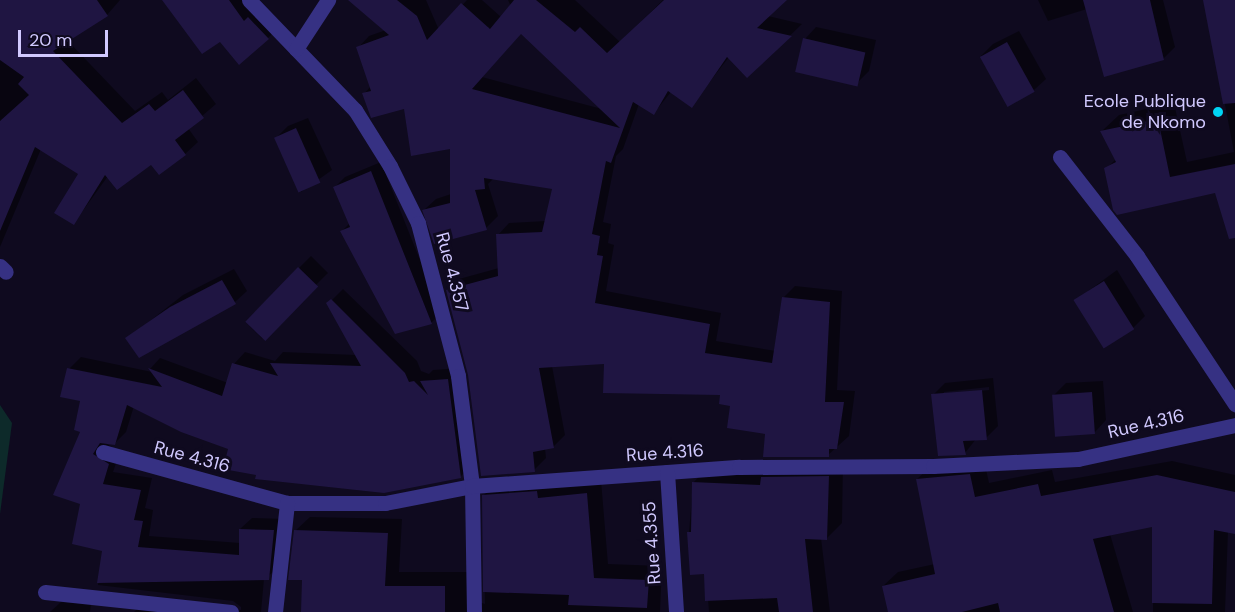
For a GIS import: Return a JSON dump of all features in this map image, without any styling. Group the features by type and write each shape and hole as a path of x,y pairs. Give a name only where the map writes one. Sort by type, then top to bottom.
{"street":[{"name":"Rue 4.357","path":"249,0 355,110 390,166 418,223 458,376 472,486 474,612"},
{"path":"296,49 328,0"},
{"path":"1060,157 1137,256 1235,404"},
{"name":"Rue 4.316","path":"103,453 288,503 385,503 472,486 667,472 1078,459 1235,425"},
{"name":"Rue 4.355","path":"667,472 676,612"},
{"path":"275,612 288,503"},
{"path":"45,592 231,612"}],"green space":[{"path":"0,405 12,423 0,514"}],"building":[{"path":"0,0 97,0 108,16 53,51 122,123 149,104 155,111 183,90 204,118 175,140 186,155 159,175 151,165 117,190 105,175 74,225 54,213 78,174 35,147 0,231 0,121 29,95 18,84 24,77 0,60"},
{"path":"162,0 229,0 244,21 248,17 269,39 239,65 220,42 202,54"},
{"path":"348,0 397,0 417,16 427,40 461,3 490,29 514,0 536,0 575,32 580,27 607,53 664,0 787,0 757,28 792,36 747,78 727,57 692,108 668,91 654,115 633,102 611,163 606,161 592,234 600,236 597,255 603,256 595,303 710,324 705,353 772,363 782,297 830,302 825,402 844,402 837,449 829,449 829,457 763,457 765,434 727,428 730,406 719,404 720,395 603,393 604,364 539,368 554,448 533,452 535,472 481,476 468,375 446,290 498,276 496,234 542,232 552,189 484,178 485,189 475,190 487,230 434,244 422,210 450,203 450,149 411,156 404,109 371,118 362,93 371,91 356,47 389,35","holes":["521,34 620,128 472,89"]},
{"path":"1083,0 1150,0 1164,60 1104,77"},
{"path":"1203,0 1235,0 1235,103 1223,104"},
{"path":"803,38 865,52 857,86 795,72"},
{"path":"1007,42 1035,92 1008,107 980,57"},
{"path":"1158,119 1170,177 1235,164 1235,238 1229,239 1215,193 1117,215 1113,210 1104,168 1116,162 1100,131"},
{"path":"296,128 320,183 298,193 274,138"},
{"path":"371,171 432,324 395,334 340,231 350,227 333,187"},
{"path":"298,267 318,286 265,341 245,322"},
{"path":"222,280 236,304 139,358 125,338 170,307"},
{"path":"1104,281 1134,329 1104,348 1073,300"},
{"path":"331,299 405,373 409,382 414,381 428,395 420,381 448,379 461,478 384,493 255,479 256,475 223,469 228,449 181,432 127,405 115,445 100,443 93,454 109,464 103,484 141,490 134,520 143,521 138,547 239,555 239,529 274,530 269,580 97,583 102,551 72,544 80,504 53,495 80,432 74,430 80,401 60,397 67,368 162,387 148,368 222,396 232,363 278,376 270,363 361,366 326,303"},
{"path":"982,390 987,440 963,441 966,455 938,456 931,394"},
{"path":"1092,392 1095,434 1055,437 1052,395"},
{"path":"970,474 975,497 1038,484 1041,496 1157,475 1235,492 1235,534 1214,530 1212,604 1152,603 1152,527 1093,539 1114,612 1000,612 998,603 962,612 888,612 882,586 935,574 916,479"},
{"path":"829,476 827,540 805,539 813,612 779,612 777,598 705,601 704,574 690,575 687,532 691,532 692,482 760,485 761,477"},
{"path":"537,491 538,498 587,493 594,578 649,580 647,608 568,605 569,595 483,592 482,495"},
{"path":"294,530 388,533 385,586 445,586 445,612 301,612 302,580 288,580"}],"place":[{"name":"Ecole Publique de Nkomo","path":"1218,112"}]}
